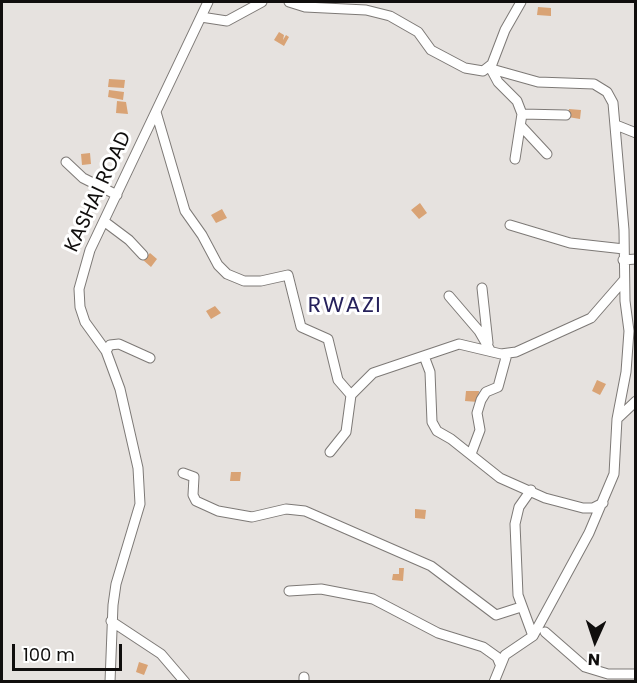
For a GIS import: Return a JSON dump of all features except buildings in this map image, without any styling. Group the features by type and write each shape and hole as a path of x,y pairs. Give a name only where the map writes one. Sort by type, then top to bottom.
{"street":[{"name":"KASHAI ROAD","path":"110,681 111,621 116,584 135,524 140,494 138,468 128,420 106,351 85,322 80,307 79,289 90,250 208,2"},
{"path":"201,17 227,21 262,2"},
{"path":"289,2 305,8 366,10 390,16 418,32 431,50 465,68 483,71 489,69 538,82 594,84 607,92 613,103 624,249 624,280 632,333 617,419 614,474 603,503 533,636 528,641 512,648 500,664 494,681"},
{"path":"489,69 521,2"},
{"path":"489,69 517,101 522,114 515,159"},
{"path":"156,112 185,212 202,235 218,265 227,274 244,281 261,281 288,275 301,327 328,339 338,380 351,395"},
{"path":"522,114 566,116"},
{"path":"616,125 636,133"},
{"path":"521,126 548,154"},
{"path":"66,162 82,178 117,195"},
{"path":"105,222 129,240 143,255"},
{"path":"510,225 570,243 624,249"},
{"path":"623,260 636,259"},
{"path":"330,452 346,432 351,395 373,373 459,344 489,347 507,354 591,318 624,280"},
{"path":"482,288 489,347"},
{"path":"449,296 489,347"},
{"path":"106,351 110,345 119,344 150,358"},
{"path":"471,454 480,430 477,413 486,392 498,387 507,354"},
{"path":"424,356 432,384 433,427 500,478 572,507 593,508 603,503"},
{"path":"617,419 636,401"},
{"path":"183,473 194,477 193,495 196,501 218,511 252,517 286,509 305,511 431,567 491,613 496,615 520,607"},
{"path":"531,490 519,507 515,524 520,607 533,636"},
{"path":"289,591 321,589 373,599 438,633 483,647 497,657 500,664"},
{"path":"111,621 161,654 185,681"},
{"path":"545,632 585,667 608,674 636,674"}],"district":[{"name":"RWAZI","path":"345,306"}]}
